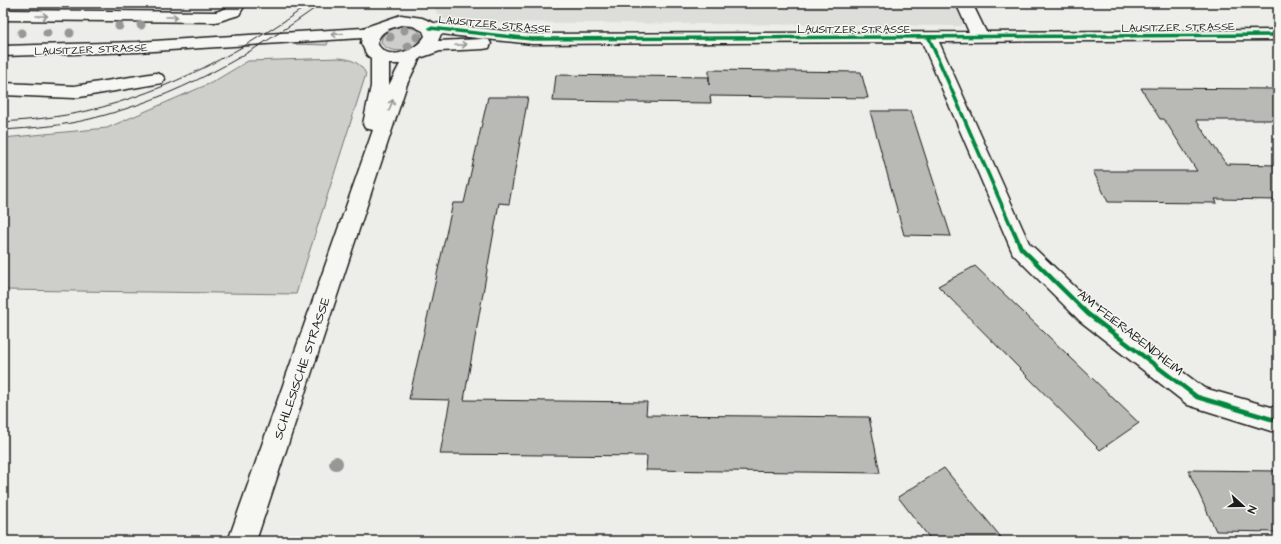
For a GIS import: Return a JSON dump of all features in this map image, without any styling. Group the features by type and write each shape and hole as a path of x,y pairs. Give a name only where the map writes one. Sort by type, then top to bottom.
{"street":[{"path":"3,15 216,17 225,16 231,13 236,9 238,3"},
{"path":"381,27 397,3"},
{"path":"964,3 980,37"},
{"name":"LAUSITZER STRASSE","path":"179,46 260,38 363,33 401,20 424,20 532,39"},
{"name":"SCHLESISCHE STRASSE","path":"242,541 319,318 359,195 401,76 418,52 431,41 433,36 424,20"},
{"name":"SCHLESISCHE STRASSE","path":"359,195 380,86 375,52 369,39 381,27"},
{"name":"LAUSITZER STRASSE","path":"3,50 62,50 179,46 259,48 342,46 398,58 440,46 499,44 532,39 1278,35"},
{"name":"AM FEIERABENDHEIM","path":"929,38 1021,248 1088,314 1197,397 1271,419 1278,419"},
{"path":"3,89 74,92 156,79"}],"shaded area":[{"path":"434,3 959,3 966,19 961,26 465,22 441,18 436,12"},
{"path":"401,26 417,29 422,35 420,41 416,45 404,50 397,51 385,47 381,43 383,36 394,28"},
{"path":"329,39 327,45 292,44 294,41"},
{"path":"339,58 355,62 364,70 366,74 296,294 3,290 3,138 107,128 211,83 248,61"}],"building":[{"path":"709,70 861,72 868,98 710,96 711,103 553,101 556,75 709,77"},
{"path":"1141,88 1278,89 1278,120 1196,120 1226,164 1278,165 1278,200 1215,199 1217,203 1108,202 1093,171 1197,171 1164,119 1160,119"},
{"path":"488,97 528,97 509,204 499,203 464,400 647,402 646,415 869,417 880,473 646,470 647,456 440,454 450,400 409,399 453,203 464,203"},
{"path":"870,111 911,111 951,236 904,235"},
{"path":"975,266 1139,423 1100,450 938,286"},
{"path":"944,468 1004,541 932,541 898,497"},
{"path":"1188,470 1278,471 1278,532 1216,531"}],"tram line":[{"path":"3,122 45,118 87,111 118,103 176,81 232,53 285,21 311,3"},
{"path":"3,130 47,126 90,119 153,99 212,73 268,40 322,3"}],"cycle path":[{"path":"430,28 532,39 1278,35"},
{"path":"929,38 1021,248 1088,314 1197,397 1271,419 1278,419"}]}
